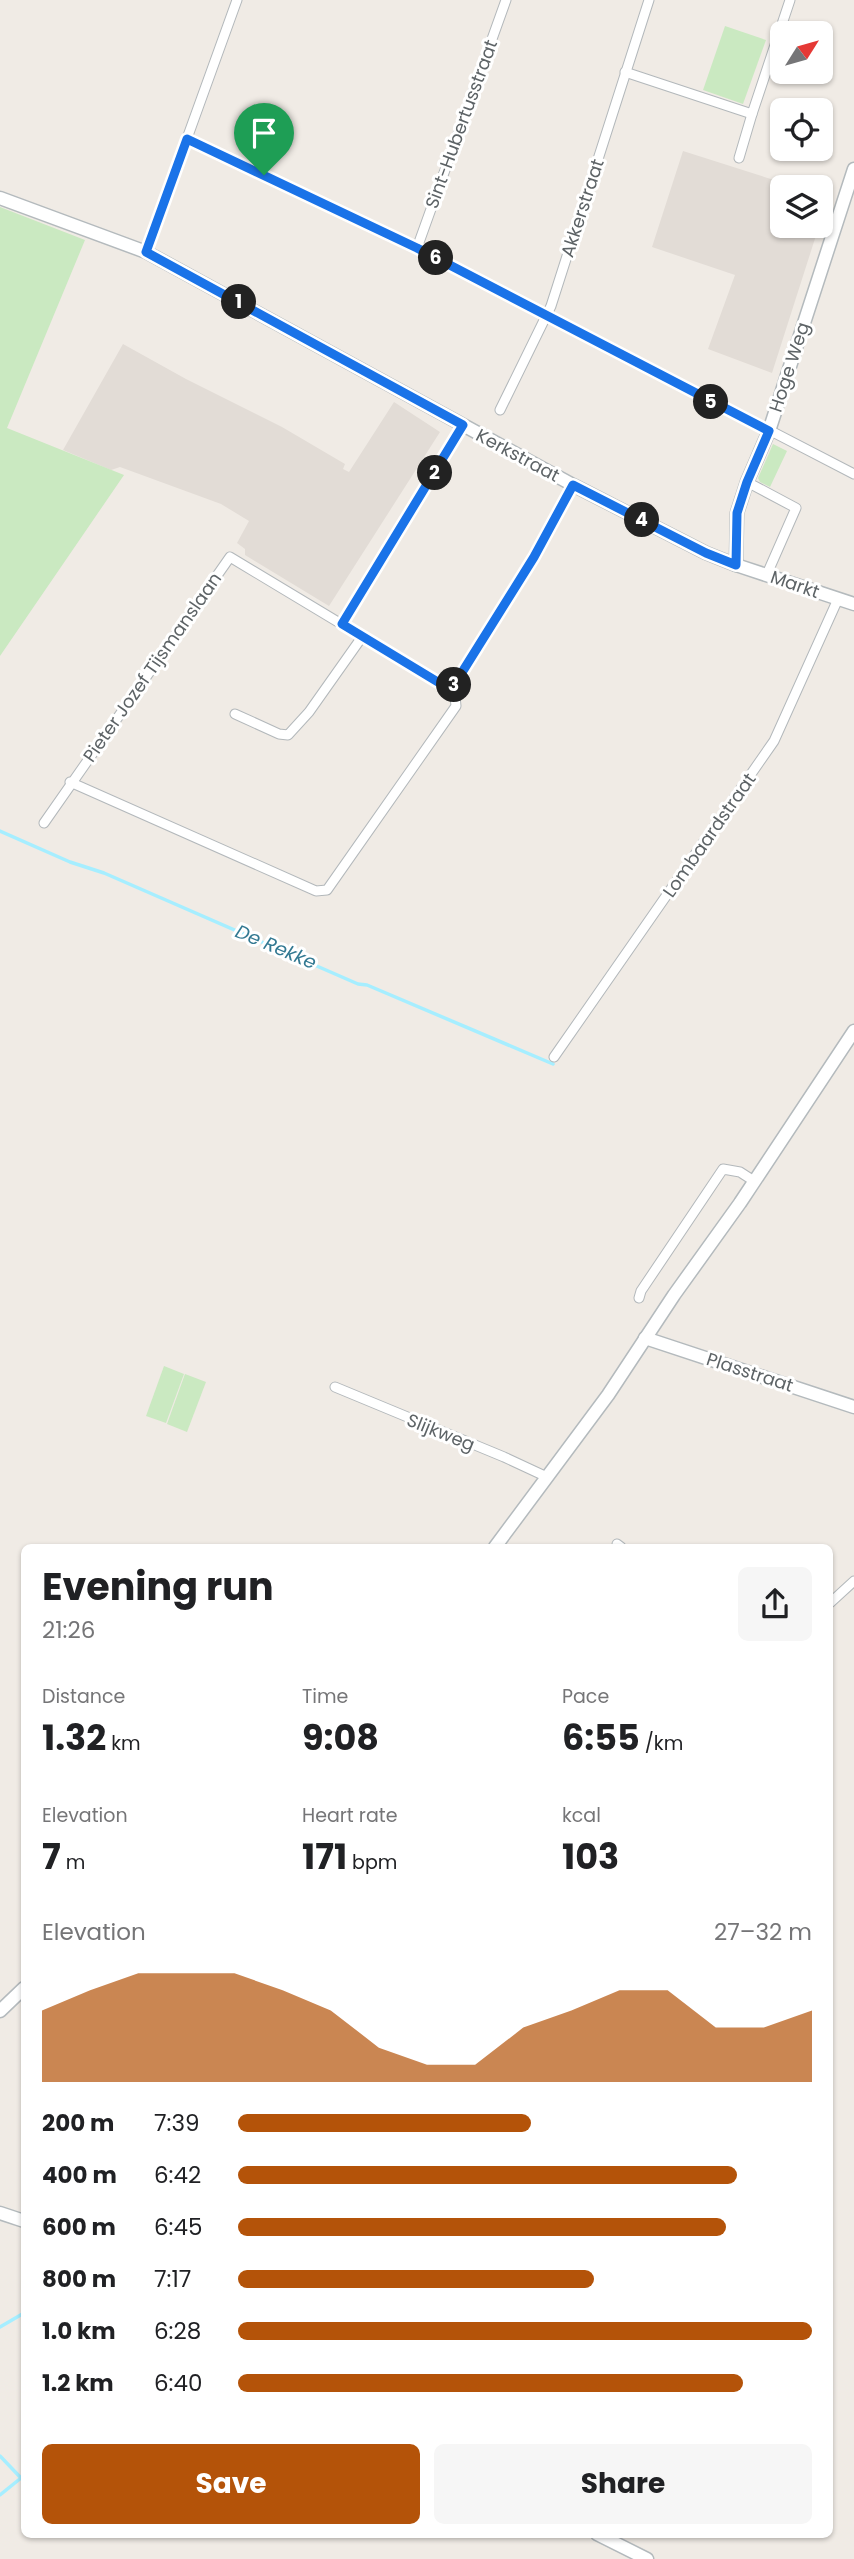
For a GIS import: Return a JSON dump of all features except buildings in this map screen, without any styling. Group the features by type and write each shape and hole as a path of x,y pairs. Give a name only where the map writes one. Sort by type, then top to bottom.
{"main road":[{"name":"Hoge Weg","path":"736,565 737,513 769,431 854,169"},
{"name":"Kerkstraat","path":"0,198 146,252 573,485 706,553 736,565"},
{"name":"Markt","path":"736,565 854,604"},
{"path":"497,1544 608,1395 854,1031"},
{"name":"Plasstraat","path":"645,1338 854,1407"},
{"path":"0,2011 21,1992"},
{"path":"0,2213 21,2220"},
{"path":"605,2538 647,2559"}],"street":[{"path":"146,252 237,0"},
{"name":"Sint-Hubertusstraat","path":"417,248 506,0"},
{"name":"Akkerstraat","path":"500,411 547,316 649,0"},
{"path":"738,158 790,0"},
{"path":"625,72 752,114"},
{"path":"187,139 417,248 854,474"},
{"path":"342,624 463,425"},
{"path":"747,482 796,508 767,574"},
{"path":"451,690 534,557 573,485"},
{"name":"Pieter Jozef Tijsmanslaan","path":"44,822 70,782 230,557 451,690 455,696 456,706 334,880 323,891 316,891 70,782"},
{"name":"Lombaardstraat","path":"554,1057 774,741 838,598"},
{"path":"235,714 279,734 288,735 309,712 362,637"},
{"path":"639,1298 641,1291 723,1169 740,1172 754,1181"},
{"name":"Slijkweg","path":"335,1387 547,1477"},
{"path":"833,1600 854,1581"}],"shaded area":[{"path":"683,151 770,179 770,238 815,238 772,373 708,349 735,275 652,247"},
{"path":"123,344 282,427 345,464 343,469 349,472 394,402 440,432 329,606 245,555 245,549 237,543 249,521 221,504 120,467 111,470 63,450"}],"green space":[{"path":"725,26 766,40 743,104 703,90"},
{"path":"0,207 85,240 7,428 124,475 0,656"},
{"path":"773,444 787,451 770,487 758,478"},
{"path":"164,1366 184,1374 166,1423 146,1416"},
{"path":"185,1374 206,1382 187,1432 167,1424"}],"waterway":[{"name":"De Rekke","path":"0,831 553,1064"},
{"path":"0,2327 21,2315"},
{"path":"0,2456 21,2478 0,2495"}],"route":[{"path":"187,139 264,175 417,248 769,431 737,513 736,565 706,553 573,485 534,557 451,690 342,624 463,425 146,252 187,139"}]}
